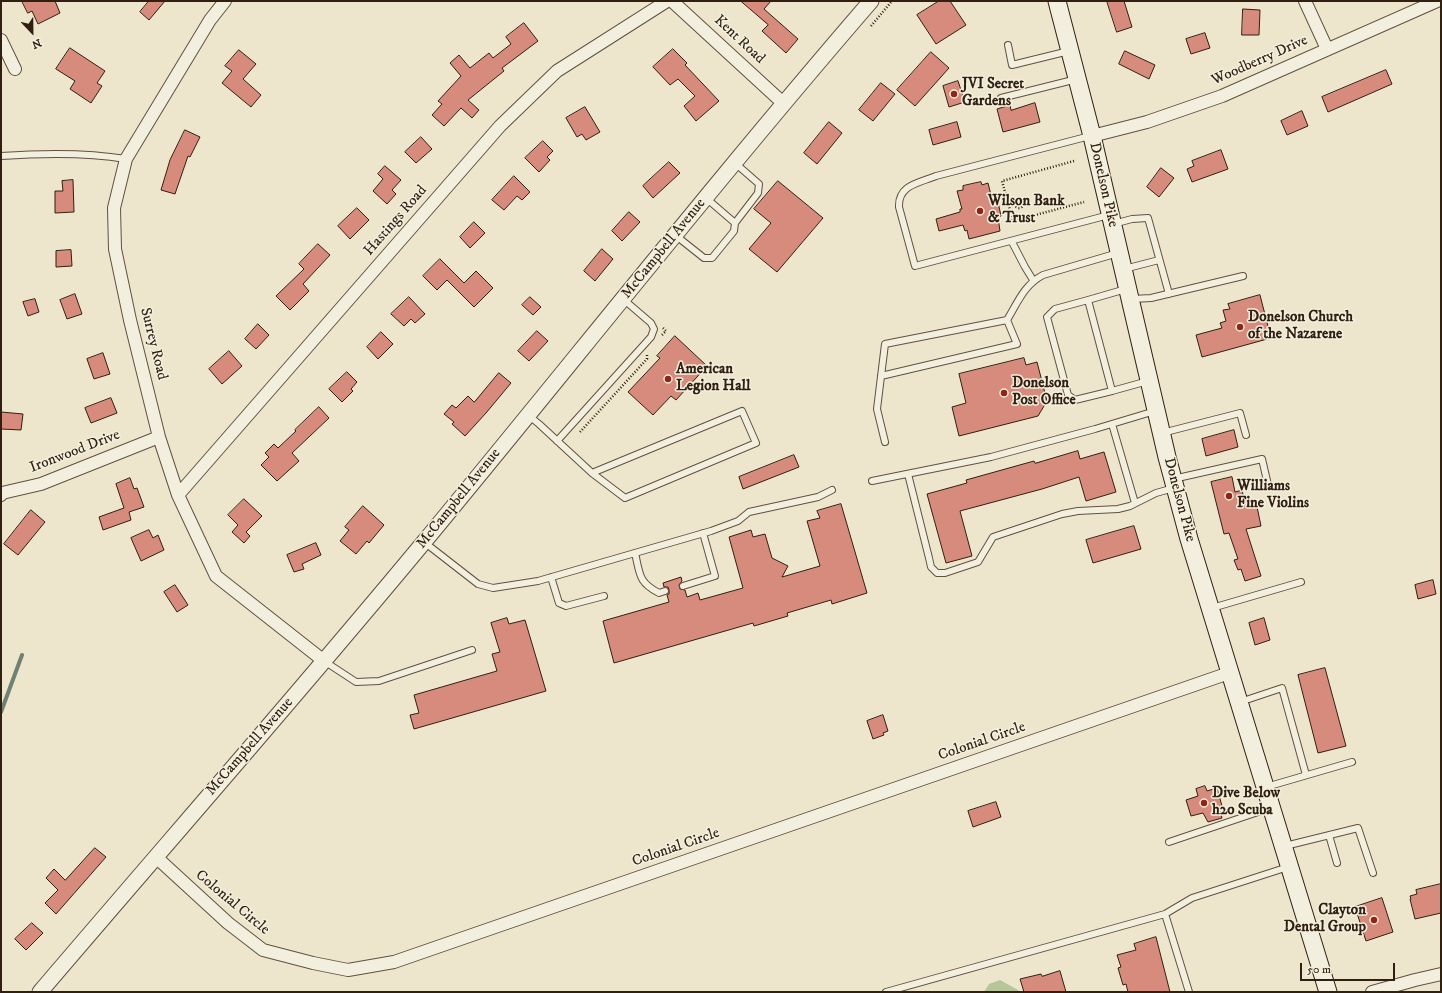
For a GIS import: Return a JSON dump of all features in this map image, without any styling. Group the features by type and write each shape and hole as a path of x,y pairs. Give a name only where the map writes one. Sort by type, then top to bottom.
{"main road":[{"name":"Donelson Pike","path":"1058,1 1092,136 1156,410 1195,562 1328,992"}],"street":[{"name":"Surrey Road","path":"225,1 210,20 126,159 114,208 115,249 130,320 159,437 178,495 216,576 324,661"},
{"name":"Hastings Road","path":"178,495 500,126 557,71 667,1"},
{"name":"Kent Road","path":"672,1 783,103"},
{"name":"McCampbell Avenue","path":"40,992 424,542 783,103 871,1"},
{"path":"1305,1 1327,49"},
{"name":"Woodberry Drive","path":"1092,136 1147,122 1222,96 1437,1"},
{"path":"1,40 15,69"},
{"name":"Ironwood Drive","path":"1,494 41,484 159,437"},
{"name":"Colonial Circle","path":"156,857 228,924 264,950 312,963 348,970 394,962 1229,673"},
{"path":"1372,992 1441,974"}],"lane":[{"path":"1008,45 1012,65 1070,50"},
{"path":"1001,98 1077,79"},
{"path":"1092,136 936,176 904,191 899,199 899,207 915,266 1111,219 1148,218 1169,294"},
{"path":"1,156 46,153 105,155 126,159"},
{"path":"675,235 704,258 712,258 734,231 735,223 758,193 759,184 734,163"},
{"path":"706,198 735,223"},
{"path":"1012,242 1033,280"},
{"path":"885,442 877,409 885,344 1007,320 1028,285 1033,280 1042,275 1119,252"},
{"path":"1123,269 1159,260"},
{"path":"1150,381 1075,400 1068,395 1047,317 1055,309 1088,300 1129,294 1151,298 1243,276"},
{"path":"557,441 651,337 654,329 651,323 623,299"},
{"path":"1088,300 1112,391"},
{"path":"881,376 1017,344 1007,320"},
{"path":"872,482 991,457 1112,424 1156,410"},
{"path":"528,415 592,473 625,498 756,443 742,411 592,473"},
{"path":"1162,432 1240,413 1246,435"},
{"path":"1112,424 1135,504"},
{"path":"908,474 931,567 937,573 945,573 978,562 993,537 1062,514 1078,511 1118,509 1135,504 1174,483 1262,459 1268,485"},
{"path":"424,542 478,584 493,588 538,581 703,534 738,520 749,512 818,497 832,490"},
{"path":"683,586 715,576 703,534"},
{"path":"634,553 642,581 648,587 659,593 666,591"},
{"path":"551,577 559,603 566,606 604,596"},
{"path":"1210,608 1301,582"},
{"path":"324,661 356,682 379,681 472,650"},
{"path":"1238,702 1282,688 1306,775"},
{"path":"1265,788 1352,762"},
{"path":"1169,842 1271,808"},
{"path":"1283,846 1358,828 1373,873"},
{"path":"1329,835 1337,863"},
{"path":"886,992 1165,914 1192,898 1290,866"},
{"path":"1165,914 1189,992"}],"path":[{"path":"872,26 892,1"},
{"path":"1074,161 1002,181 1014,221 1084,202"},
{"path":"1009,207 1015,205"}],"green space":[{"path":"1000,980 1019,992 984,992 989,984"}],"building":[{"path":"22,1 55,1 60,13 38,24 32,11 28,13"},
{"path":"149,1 165,1 149,20 140,12"},
{"path":"741,1 771,1 764,9 798,39 786,53 762,31 768,25"},
{"path":"939,1 950,1 966,25 936,44 917,15"},
{"path":"1107,1 1124,1 1132,27 1117,32"},
{"path":"1243,9 1260,10 1259,35 1242,35"},
{"path":"524,23 538,41 502,68 504,71 468,100 479,110 472,118 461,108 444,126 432,115 442,104 438,101 461,76 450,63 459,55 470,68 489,53 493,58 511,44 506,37"},
{"path":"1205,33 1210,48 1191,54 1186,39"},
{"path":"70,48 105,71 97,83 102,86 91,103 70,89 75,81 56,69"},
{"path":"673,49 687,63 685,65 719,101 696,121 684,106 695,96 678,79 670,85 653,67"},
{"path":"239,50 256,64 243,79 261,95 251,107 222,83 232,71 225,66"},
{"path":"1125,51 1155,65 1149,79 1119,64"},
{"path":"931,52 949,68 915,106 897,90"},
{"path":"1386,70 1392,84 1328,112 1322,97"},
{"name":"JVI Secret Gardens","path":"958,81 965,102 949,107 943,86"},
{"path":"881,83 895,94 873,121 859,110"},
{"path":"1035,103 1040,122 1003,132 997,109 1010,105 1011,110"},
{"path":"585,107 600,132 586,140 582,134 577,137 566,118"},
{"path":"1302,111 1308,126 1287,135 1281,121"},
{"path":"829,122 842,133 817,164 804,153"},
{"path":"957,122 961,137 933,145 929,130"},
{"path":"185,130 200,137 190,157 188,156 175,194 161,190 170,160"},
{"path":"421,137 432,149 416,163 405,152"},
{"path":"543,141 553,151 547,157 550,160 539,172 525,158"},
{"path":"1221,150 1228,169 1192,182 1187,169 1194,166 1192,161"},
{"path":"669,162 680,173 653,198 643,186"},
{"path":"385,166 401,180 392,190 396,194 387,204 373,191 383,179 378,174"},
{"path":"1161,168 1174,178 1159,197 1147,187"},
{"path":"514,176 530,192 522,200 517,196 504,210 492,200"},
{"path":"73,180 74,212 55,213 55,191 63,191 62,181"},
{"path":"778,181 823,218 777,272 749,249 771,223 754,209"},
{"name":"Wilson Bank & Trust","path":"981,182 982,185 988,183 992,199 995,203 998,202 1001,216 998,217 1000,231 969,239 967,230 965,231 963,225 939,231 936,219 960,212 960,209 962,209 957,191 963,190 963,186"},
{"path":"357,208 369,220 350,239 338,226"},
{"path":"629,212 640,222 622,241 612,231"},
{"path":"474,222 485,233 470,248 460,237"},
{"path":"318,244 330,255 303,284 309,291 290,310 276,296 304,269 299,264"},
{"path":"602,249 613,259 595,281 584,271"},
{"path":"71,250 72,266 56,267 56,251"},
{"path":"440,259 464,283 476,271 493,288 474,307 447,280 437,290 423,276"},
{"path":"75,294 82,314 67,319 60,300"},
{"path":"1260,295 1271,338 1202,357 1196,335 1222,328 1220,323 1226,321 1223,310 1230,309 1228,304"},
{"path":"409,297 425,314 415,323 411,319 404,326 391,314"},
{"path":"530,297 541,307 533,315 522,305"},
{"path":"35,299 39,312 28,316 23,302"},
{"path":"258,324 269,335 256,349 245,339"},
{"path":"537,331 548,341 529,361 518,351"},
{"path":"381,332 393,344 378,359 367,347"},
{"name":"American Legion Hall","path":"675,336 707,366 676,400 671,396 653,415 628,392 660,358 657,356"},
{"path":"229,351 242,366 222,384 209,369"},
{"path":"103,353 110,374 94,379 87,359"},
{"name":"Donelson Post Office","path":"1024,358 1026,365 1037,362 1047,401 1038,416 959,436 952,407 966,403 959,374"},
{"path":"347,372 357,382 351,389 353,391 342,402 329,389"},
{"path":"499,373 511,383 465,436 452,424 454,422 444,414 452,405 456,408 468,396 474,402"},
{"path":"111,398 117,413 91,423 85,408"},
{"path":"319,407 329,418 292,453 299,461 277,481 261,465 269,457 265,453 274,444 278,448"},
{"path":"1,412 23,414 21,430 1,429"},
{"path":"1234,430 1238,447 1206,456 1202,439"},
{"path":"1078,451 1080,459 1104,452 1116,492 1086,501 1079,477 1042,489 960,511 972,556 946,563 927,494 967,483 966,480 1034,461 1035,463"},
{"path":"794,455 799,467 743,489 739,477"},
{"path":"1232,477 1235,492 1242,490 1244,499 1248,499 1249,504 1256,502 1261,526 1246,529 1261,576 1245,581 1241,569 1238,570 1234,560 1238,559 1229,533 1224,534 1211,482"},
{"path":"130,478 134,489 137,488 144,507 129,512 131,520 103,530 99,517 124,508 116,484"},
{"path":"244,499 262,516 246,532 250,536 244,543 232,532 238,525 228,515"},
{"path":"841,504 867,593 832,604 831,600 787,613 788,616 754,626 753,623 614,663 603,621 669,602 667,595 669,594 669,590 668,587 664,587 663,583 681,577 682,581 679,585 680,589 685,590 687,597 698,593 700,600 743,588 729,537 751,530 753,537 765,534 772,558 788,566 782,577 820,566 807,521 820,518 817,511"},
{"path":"363,506 384,525 369,543 367,541 356,554 340,541 349,530 345,527"},
{"path":"31,510 45,522 18,555 4,544"},
{"path":"1134,526 1141,549 1093,563 1086,540"},
{"path":"149,530 153,538 158,535 164,550 141,561 131,538"},
{"path":"316,543 321,555 302,564 304,569 294,572 287,555"},
{"path":"1433,580 1436,594 1418,599 1415,585"},
{"path":"175,585 188,605 177,612 164,592"},
{"path":"507,618 509,624 525,620 546,691 414,729 410,715 419,713 414,695 497,671 492,654 500,652 491,623"},
{"path":"1264,618 1270,640 1255,645 1249,623"},
{"path":"1325,668 1346,746 1318,753 1298,675"},
{"path":"883,715 888,731 883,733 884,735 873,739 867,721"},
{"name":"Dive Below h2o Scuba","path":"1205,786 1207,791 1217,788 1222,806 1219,807 1222,818 1208,822 1203,813 1191,816 1186,800 1198,796 1196,789"},
{"path":"996,802 1001,817 973,827 968,811"},
{"path":"95,848 106,857 56,914 45,903 58,890 46,878 54,869 65,880"},
{"path":"1441,884 1441,913 1415,919 1410,896 1417,894 1416,890"},
{"name":"Clayton Dental Group","path":"1382,898 1393,932 1366,941 1355,907"},
{"path":"32,923 43,933 26,950 15,939"},
{"path":"1156,937 1170,992 1128,992 1126,984 1123,985 1118,968 1121,967 1117,955 1136,950 1134,944"},
{"path":"1060,971 1066,992 1024,992 1020,979 1041,974 1042,976"}],"waterway":[{"path":"1,712 22,655"}],"place":[{"name":"JVI Secret Gardens","path":"954,94"},
{"name":"Wilson Bank & Trust","path":"980,211"},
{"name":"Donelson Church of the Nazarene","path":"1240,327"},
{"name":"American Legion Hall","path":"668,379"},
{"name":"Donelson Post Office","path":"1004,393"},
{"name":"Williams Fine Violins","path":"1229,496"},
{"name":"Dive Below h2o Scuba","path":"1204,803"},
{"name":"Clayton Dental Group","path":"1374,920"}]}
